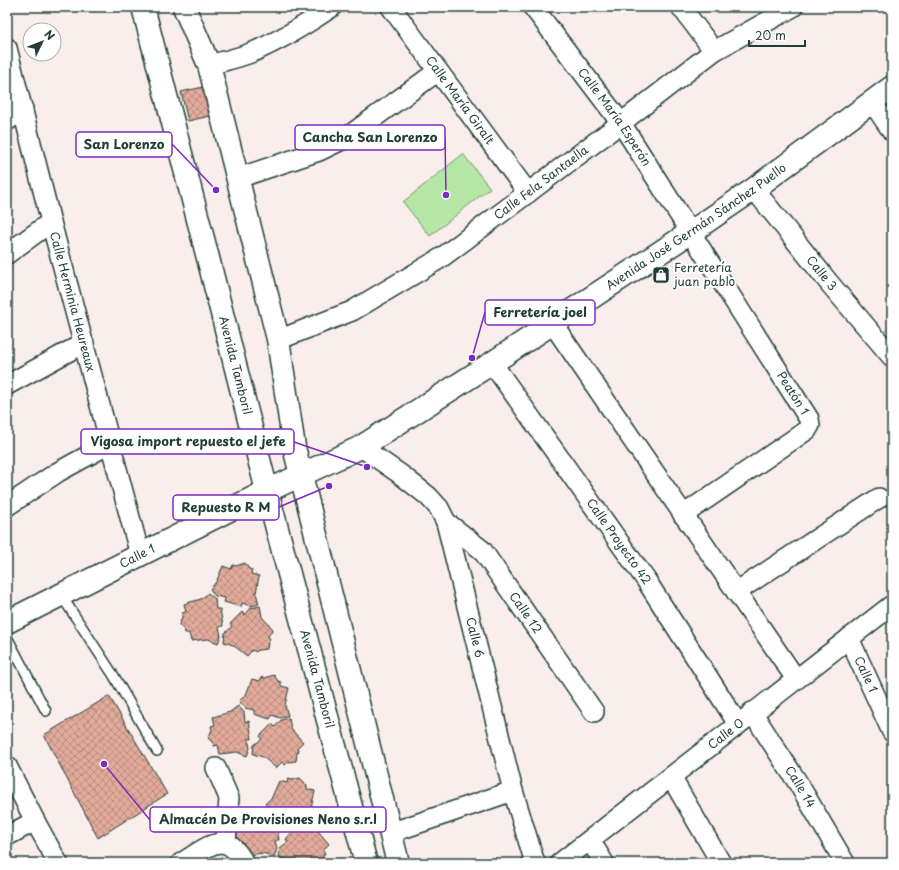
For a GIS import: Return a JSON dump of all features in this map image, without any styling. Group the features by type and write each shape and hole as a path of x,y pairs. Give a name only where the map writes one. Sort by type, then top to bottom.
{"main road":[{"name":"Avenida Tamboril","path":"143,7 267,491 366,863"},
{"path":"184,7 209,65 278,339 294,447 390,832 394,862"},
{"name":"Avenida José Germán Sánchez Puello","path":"267,491 361,447 492,364 754,189 892,87"},
{"name":"Calle 1","path":"7,622 267,491"}],"street":[{"path":"209,65 252,52 277,41 312,21 332,7"},
{"name":"Calle María Giralt","path":"391,7 528,193"},
{"name":"Calle María Esperón","path":"533,7 621,123 691,232"},
{"path":"681,7 714,51"},
{"name":"Calle Fela Santaella","path":"278,339 352,311 441,258 714,51 793,7"},
{"name":"Calle Herminia Heureaux","path":"7,48 51,222 140,554"},
{"path":"238,178 319,151 346,138 438,71"},
{"path":"872,102 892,131"},
{"path":"7,121 23,109"},
{"name":"Calle 3","path":"754,189 830,284 892,357"},
{"path":"7,254 51,222"},
{"name":"Peatón 1","path":"683,515 807,430 810,425 810,419 691,232"},
{"path":"553,324 796,679"},
{"path":"7,385 84,343"},
{"name":"Calle Proyecto 42","path":"492,364 745,718"},
{"path":"7,506 58,472 111,443"},
{"name":"Calle 6","path":"361,447 400,474 428,496 439,508 446,522 513,791 535,863"},
{"path":"736,592 879,498"},
{"name":"Calle 12","path":"446,522 482,550 594,712"},
{"name":"Calle 0","path":"560,863 892,605"},
{"name":"Calle 1","path":"849,638 892,732"},
{"name":"Calle 14","path":"745,718 798,783 845,863"},
{"path":"7,766 58,863"},
{"path":"216,768 229,798 226,843"},
{"path":"671,777 721,863"},
{"path":"390,832 513,791"},
{"path":"7,836 35,821"},
{"path":"590,840 604,863"},
{"path":"181,863 216,842 226,843 236,849 244,863"}],"lane":[{"path":"61,595 114,676 156,751"},
{"path":"7,637 46,711"}],"green space":[{"path":"463,154 490,188 430,236 403,202"}],"building":[{"path":"203,87 210,116 188,121 181,92"},
{"path":"245,563 249,569 252,570 251,574 259,576 256,593 259,604 251,606 242,603 241,607 224,602 225,598 215,596 210,589 216,582 223,566 231,569 233,565 236,566"},
{"path":"208,593 215,599 216,609 220,609 223,626 219,627 221,636 218,643 208,639 191,641 189,633 185,633 179,625 182,613 186,612 184,604 201,599"},
{"path":"260,606 262,617 273,629 268,636 270,639 268,641 267,649 258,650 256,652 252,650 247,656 233,645 224,642 225,633 232,627 230,624 242,612 245,615 251,608"},
{"path":"274,675 278,681 281,682 281,686 289,688 285,705 288,716 280,718 272,715 270,719 254,714 254,710 245,708 239,701 246,695 252,679 260,681 262,677 265,678"},
{"path":"109,696 167,794 98,838 44,735"},
{"path":"238,706 244,712 245,722 249,721 252,739 248,739 250,748 247,756 237,752 220,754 218,745 214,746 208,738 212,730 211,726 215,725 213,717 230,712"},
{"path":"289,718 291,729 303,742 297,748 299,751 297,753 296,761 288,762 285,765 282,762 276,768 263,757 253,754 254,745 262,739 260,736 272,724 275,727 281,720"},
{"path":"300,778 307,785 307,789 315,791 311,808 314,818 307,821 298,818 296,822 280,817 280,813 271,811 265,804 272,797 279,781 287,783 288,779 292,780"},
{"path":"264,807 271,813 272,823 276,822 279,840 275,840 277,849 274,857 263,853 247,855 245,847 241,847 235,839 238,827 242,826 240,818 257,813"},
{"path":"315,821 318,831 329,844 323,850 325,853 323,856 323,863 293,863 279,857 280,848 288,842 286,839 298,826 301,829 307,822"}],"place":[{"name":"San Lorenzo","path":"216,190"},
{"name":"Cancha San Lorenzo","path":"446,195"},
{"name":"Ferretería juan pablo","path":"661,275"},
{"name":"Ferretería joel","path":"472,358"},
{"name":"Vigosa import repuesto el jefe","path":"367,467"},
{"name":"Repuesto R M","path":"329,486"},
{"name":"Almacén De Provisiones Neno s.r.l","path":"104,764"}]}
